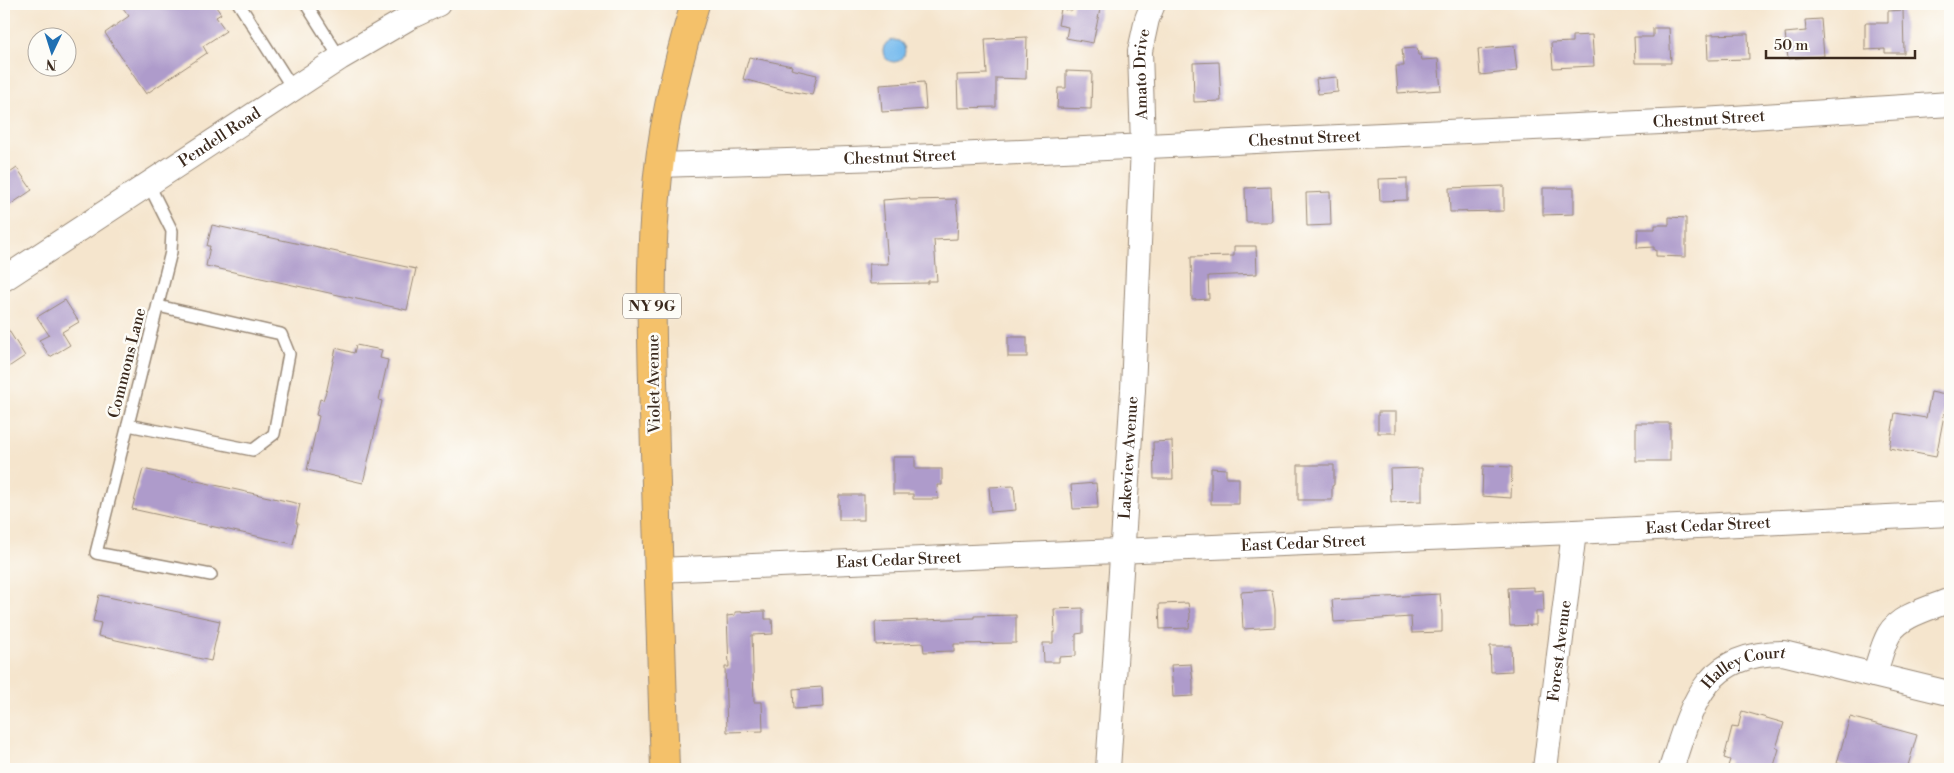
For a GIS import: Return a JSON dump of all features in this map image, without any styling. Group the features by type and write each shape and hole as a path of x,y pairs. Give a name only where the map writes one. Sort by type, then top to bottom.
{"main road":[{"name":"Violet Avenue","path":"666,769 658,570 652,270 653,232 659,165 671,91 694,4"}],"street":[{"name":"Pendell Road","path":"4,279 340,58 381,33 438,4"},
{"name":"Amato Drive","path":"1143,145 1140,51 1147,19 1153,4"},
{"name":"Chestnut Street","path":"659,165 912,157 1737,118 1950,104"},
{"name":"Lakeview Avenue","path":"1108,769 1132,390 1143,145"},
{"name":"East Cedar Street","path":"658,570 1574,532 1950,514"},
{"name":"Forest Avenue","path":"1545,769 1574,532"},
{"path":"1874,675 1889,634 1897,624 1950,600"},
{"name":"Halley Court","path":"1671,769 1694,705 1705,686 1735,660 1761,653 1783,653 1950,692"}],"lane":[{"path":"239,4 293,88"},
{"path":"306,4 340,58"},
{"name":"Commons Lane","path":"149,185 172,231 171,252 96,553 211,576"},
{"path":"128,425 253,450 274,434 289,354 281,334 158,306"}],"water":[{"path":"894,40 902,43 905,51 902,59 894,62 886,59 883,51 886,43"}],"building":[{"path":"120,4 214,4 221,14 216,17 226,31 203,46 207,53 146,94 105,33 129,16"},
{"path":"1073,4 1101,4 1093,43 1066,38 1068,27 1058,25 1061,9 1072,11"},
{"path":"1903,10 1904,53 1885,53 1885,49 1865,50 1865,23 1888,23 1888,11"},
{"path":"1821,19 1824,56 1788,59 1785,33 1806,31 1805,20"},
{"path":"1653,28 1669,28 1671,63 1635,63 1634,37 1653,37"},
{"path":"1748,34 1749,59 1708,60 1707,35"},
{"path":"1592,35 1594,66 1553,68 1551,43 1572,42 1572,36"},
{"path":"1027,37 1026,79 996,78 996,107 958,108 957,75 987,74 985,39"},
{"path":"1514,46 1517,71 1480,75 1478,49"},
{"path":"1417,48 1418,55 1421,55 1422,60 1438,59 1441,90 1398,93 1396,66 1404,66 1402,49"},
{"path":"749,57 792,66 791,69 817,75 812,95 743,79"},
{"path":"1219,62 1221,101 1194,102 1193,63"},
{"path":"1066,71 1092,72 1091,109 1057,108 1058,88 1066,88"},
{"path":"1337,77 1338,92 1318,94 1316,79"},
{"path":"924,82 926,109 882,112 880,85"},
{"path":"17,168 32,190 4,209 4,177"},
{"path":"1407,178 1407,200 1380,201 1379,179"},
{"path":"1504,186 1504,211 1450,212 1449,188"},
{"path":"1271,187 1272,222 1246,222 1245,188"},
{"path":"1543,188 1574,188 1574,214 1543,215"},
{"path":"1330,192 1331,225 1307,226 1306,193"},
{"path":"909,198 910,200 956,199 958,217 957,239 934,240 937,281 928,281 928,283 870,284 869,264 888,264 883,200"},
{"path":"1669,217 1686,218 1686,257 1656,256 1654,247 1637,248 1638,229 1655,229 1655,225 1669,225"},
{"path":"212,225 416,269 407,310 206,266 210,246 207,246"},
{"path":"1234,246 1256,246 1257,274 1208,276 1209,299 1192,300 1191,257 1234,256"},
{"path":"65,300 79,322 62,332 70,345 50,357 39,340 49,335 37,317"},
{"path":"4,323 25,356 4,370"},
{"path":"1008,337 1027,337 1027,357 1008,357"},
{"path":"356,345 382,350 380,358 388,360 379,400 382,401 363,483 307,470 319,416 316,415 320,399 323,400 327,389 336,348 354,353"},
{"path":"1931,392 1950,396 1950,411 1945,410 1936,457 1889,448 1895,413 1926,418"},
{"path":"1378,412 1396,412 1396,433 1378,433"},
{"path":"1636,423 1670,423 1670,461 1636,461"},
{"path":"1172,441 1173,479 1154,479 1153,442"},
{"path":"893,457 915,457 915,469 942,469 942,485 937,485 938,499 913,499 913,494 893,494"},
{"path":"1298,465 1334,465 1332,500 1298,500"},
{"path":"1483,466 1512,467 1511,498 1482,496"},
{"path":"1211,468 1226,469 1226,478 1239,478 1239,504 1211,504"},
{"path":"1422,468 1422,501 1391,502 1390,469"},
{"path":"143,469 300,504 293,544 132,509"},
{"path":"1096,483 1098,508 1073,509 1071,485"},
{"path":"1014,486 1016,510 991,512 989,487"},
{"path":"839,495 864,495 864,520 839,520"},
{"path":"1534,587 1534,591 1543,590 1544,611 1536,611 1536,625 1510,626 1508,588"},
{"path":"1272,590 1275,627 1243,629 1241,592"},
{"path":"1440,594 1442,632 1412,633 1411,617 1334,622 1332,600"},
{"path":"99,595 220,621 211,661 98,636 101,623 93,621"},
{"path":"1188,603 1190,615 1189,628 1160,629 1159,604"},
{"path":"1083,608 1083,633 1076,634 1076,656 1059,657 1059,662 1044,662 1043,643 1053,643 1053,632 1055,632 1054,609"},
{"path":"765,611 765,619 772,619 773,634 752,635 754,702 762,702 763,731 727,732 725,667 729,667 727,616 735,615 735,612"},
{"path":"1016,615 1016,643 954,644 954,651 924,652 923,643 876,645 875,622"},
{"path":"1490,646 1511,646 1512,671 1491,672"},
{"path":"1191,664 1193,696 1173,697 1171,665"},
{"path":"822,687 823,707 794,709 793,689"},
{"path":"1742,711 1784,723 1776,748 1779,749 1773,769 1727,769 1730,760 1724,758 1732,727 1738,728"},
{"path":"1850,717 1917,735 1907,769 1858,769 1837,763"}]}
